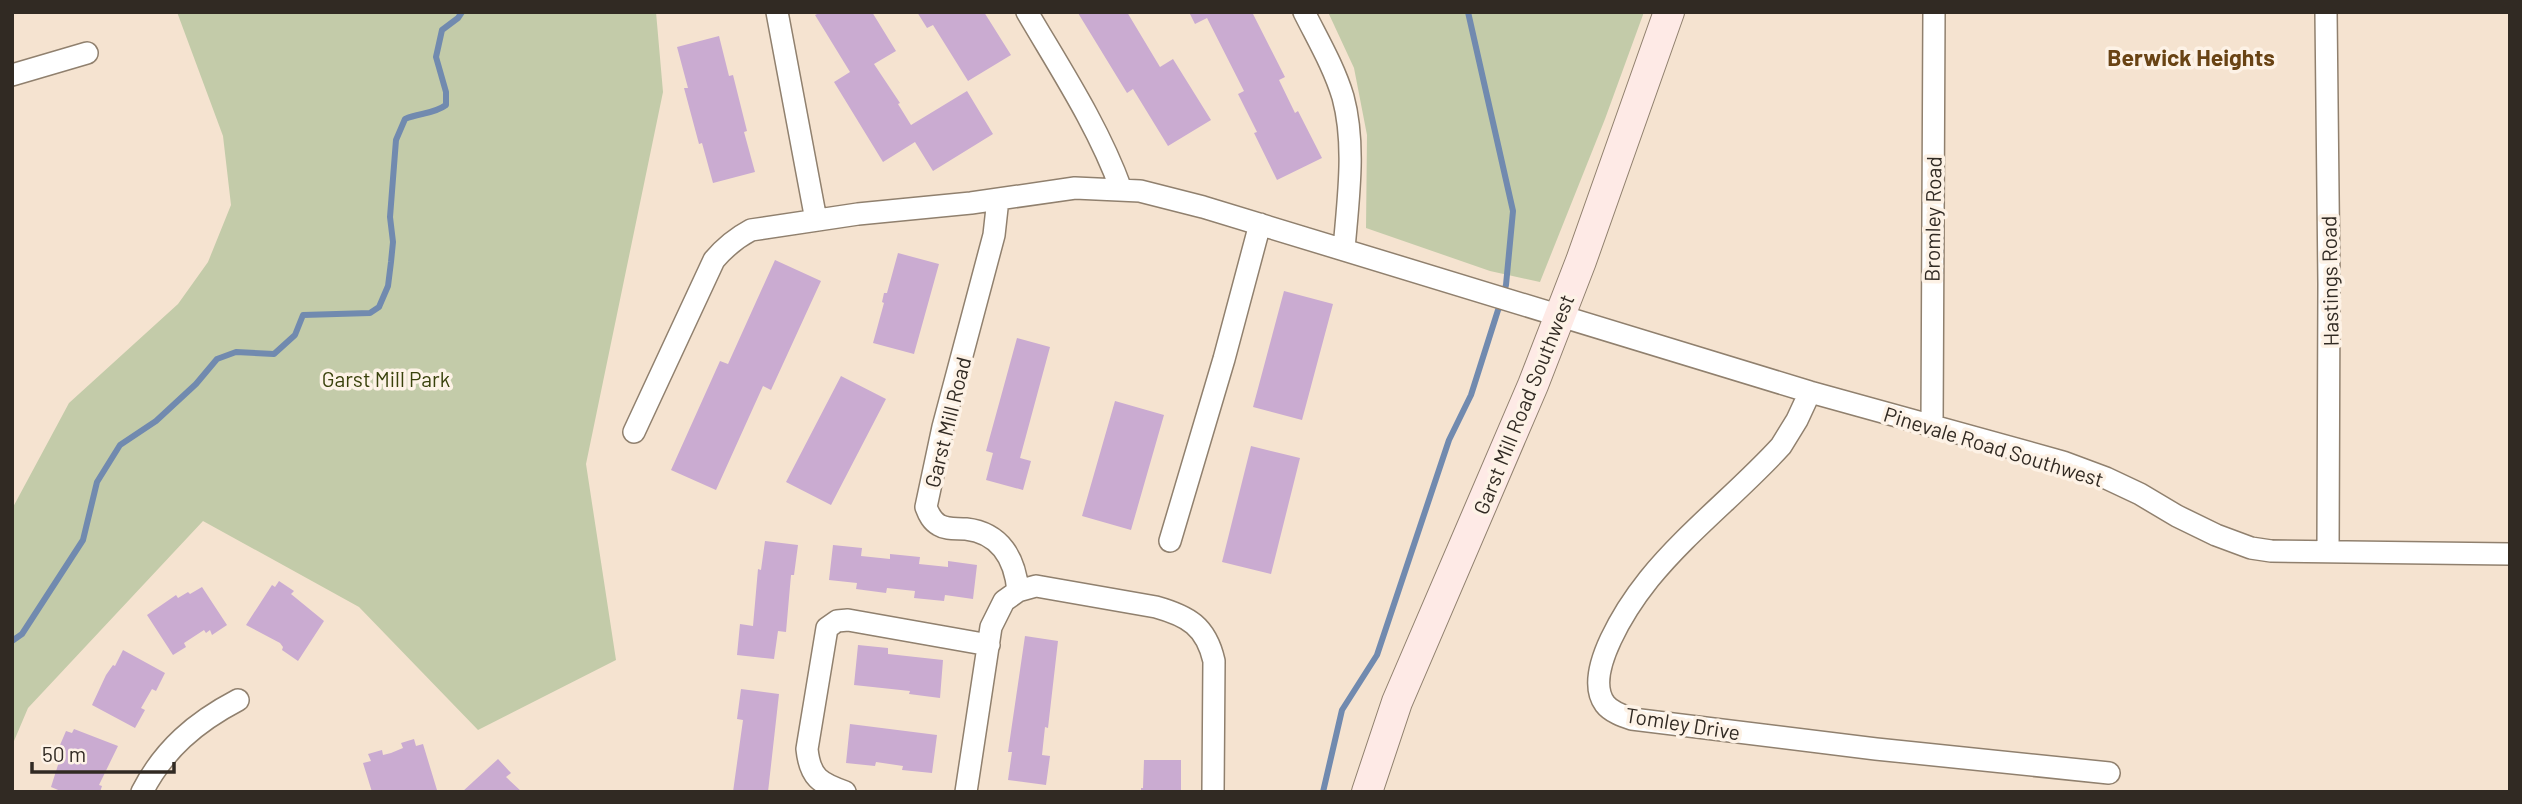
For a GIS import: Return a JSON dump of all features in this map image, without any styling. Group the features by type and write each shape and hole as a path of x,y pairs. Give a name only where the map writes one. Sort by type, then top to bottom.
{"street":[{"path":"777,12 816,220"},
{"path":"1027,12 1091,121 1108,154 1121,189"},
{"path":"1304,12 1333,69 1349,130 1349,182 1344,249"},
{"name":"Garst Mill Road Southwest","path":"1367,792 1397,702 1533,385 1669,12"},
{"name":"Bromley Road","path":"1932,426 1934,12"},
{"name":"Hastings Road","path":"2326,12 2330,322 2328,551"},
{"path":"12,75 87,53"},
{"path":"634,432 714,261 723,249 751,230 816,220 998,200 1075,188 1121,189 1203,207 1559,317"},
{"name":"Garst Mill Road","path":"998,200 994,234 943,427 926,508 930,518 938,525 978,531 999,542 1011,558 1018,591"},
{"path":"1170,541 1224,359 1260,224"},
{"name":"Pinevale Road Southwest","path":"1559,317 1810,392 2063,462 2106,478 2177,516 2251,548 2271,551 2510,554"},
{"name":"Tomley Drive","path":"1810,392 1781,446 1650,579 1627,611 1598,673 1598,689 1603,703 1609,709 1632,719 1876,749 2109,773"},
{"path":"967,792 991,627 1004,601 1018,591 1036,586 1156,607 1173,612 1202,631 1211,645 1214,660 1213,792"},
{"path":"845,792 824,784 814,776 808,764 807,749 827,628 837,621 848,620 989,645"},
{"path":"142,792 167,752 188,731 212,713 238,700"}],"green space":[{"name":"Garst Mill Park","path":"177,12 656,12 663,92 586,464 616,660 478,730 359,607 203,521 28,708 14,741 12,760 12,509 69,403 178,304 208,262 231,205 223,136"},
{"path":"1328,12 1644,12 1540,282 1490,271 1366,228 1367,135 1354,68"}],"building":[{"path":"821,12 872,12 896,51 874,64 911,125 967,91 993,134 933,171 915,142 883,162 834,82 850,72 815,15"},
{"path":"917,12 984,12 1011,55 968,81 933,25 927,28"},
{"path":"1127,12 1160,67 1173,59 1211,120 1168,146 1133,89 1127,93 1078,13"},
{"path":"1189,12 1252,12 1285,77 1279,80 1322,158 1277,180 1238,94 1244,91 1207,18 1195,24"},
{"path":"719,36 729,76 733,75 755,172 713,183 684,88 688,88 677,47"},
{"path":"898,253 939,264 914,354 873,343 884,303 884,293 887,293"},
{"path":"775,260 821,281 771,390 763,386 716,490 671,470 720,361 728,364"},
{"path":"1284,291 1333,304 1302,420 1253,407"},
{"path":"1017,338 1050,347 1020,458 1031,461 1023,490 986,480 993,453 986,451"},
{"path":"841,376 886,399 831,505 786,482"},
{"path":"1115,401 1164,415 1131,530 1082,516"},
{"path":"1251,446 1300,458 1271,574 1222,562"},
{"path":"765,541 798,545 794,575 791,575 786,632 778,631 774,659 737,655 740,624 753,626 758,569 761,570"},
{"path":"833,545 862,548 861,556 890,559 890,554 920,557 919,564 948,567 948,561 977,565 973,599 945,595 944,601 914,598 915,591 887,588 886,593 856,589 857,583 829,580"},
{"path":"279,581 294,591 291,594 324,621 298,661 282,650 280,643 246,625 272,585 275,587"},
{"path":"202,587 227,625 212,635 210,630 206,633 204,630 184,643 186,647 173,655 147,615 176,595 178,598"},
{"path":"1025,636 1058,641 1048,728 1045,727 1042,755 1050,756 1046,785 1008,780 1012,752 1008,752"},
{"path":"858,645 888,648 888,654 943,660 940,698 909,694 910,691 854,685"},
{"path":"123,650 165,673 156,691 152,689 141,708 145,710 135,728 92,705 106,675 113,665 115,666"},
{"path":"741,689 779,694 768,792 733,792 743,720 737,719"},
{"path":"850,724 937,735 932,773 902,770 903,766 876,762 875,766 846,763"},
{"path":"74,729 118,746 99,785 102,786 100,792 63,792 51,787 64,746 60,745 66,731 72,733"},
{"path":"414,739 416,746 423,744 437,790 372,792 363,763 371,761 368,754 382,750 383,755 391,753 403,748 401,743"},
{"path":"498,759 511,773 506,777 522,792 462,792"},
{"path":"1144,760 1181,760 1181,791 1141,792"}],"waterway":[{"path":"12,641 22,634 83,540 97,482 120,445 156,421 196,384 217,359 236,352 274,354 295,335 303,315 370,313 379,307 388,286 391,262 393,242 390,217 396,140 405,119 446,105 446,92 436,57 442,30 462,12"},
{"path":"1323,792 1342,710 1377,655 1449,440 1471,395 1506,285 1513,211 1468,12"}],"district":[{"name":"Berwick Heights","path":"2191,57"}]}
